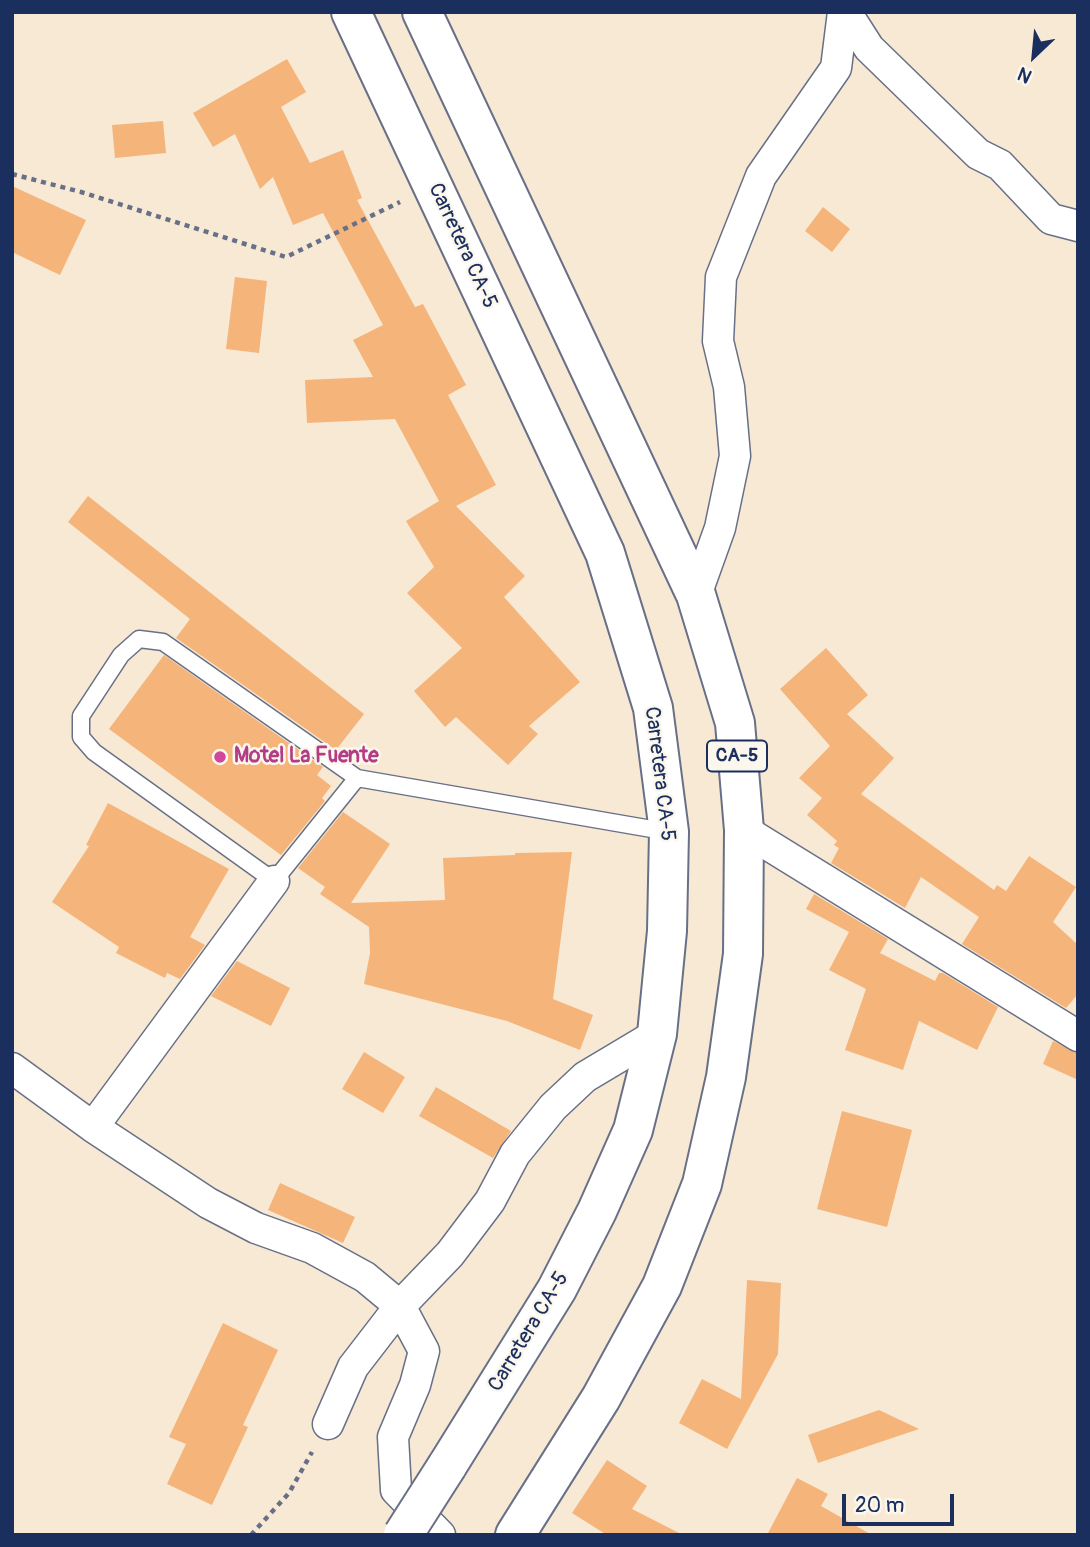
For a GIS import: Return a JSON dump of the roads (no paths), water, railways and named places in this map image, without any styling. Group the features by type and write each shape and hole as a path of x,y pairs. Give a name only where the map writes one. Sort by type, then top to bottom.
{"highway":[{"name":"Carretera CA-5","path":"351,12 605,553 653,708 670,832 667,931 657,1034 633,1130 597,1211 557,1289 403,1535"},
{"name":"CA-5","path":"422,12 696,595 735,723 744,830 743,954 726,1077 702,1184 662,1286 601,1398 521,1526"}],"street":[{"path":"696,595 720,528 735,456 729,387 718,341 721,277 761,176 836,68 844,12"},
{"path":"844,12 869,48 978,154 1000,165 1051,219 1078,226"},
{"path":"744,830 1078,1036"},
{"path":"93,1127 275,881"},
{"path":"328,1424 354,1367 400,1307 450,1254 490,1201 515,1154 553,1107 585,1077 657,1034"},
{"path":"12,1068 93,1127 208,1203 256,1228 312,1248 365,1277 400,1307 424,1351 415,1385 393,1437 396,1490 440,1535"}],"lane":[{"path":"357,778 275,881 94,752 81,737 81,716 121,655 139,639 163,642 357,778 670,832"}],"place":[{"name":"Motel La Fuente","path":"220,757"}]}
